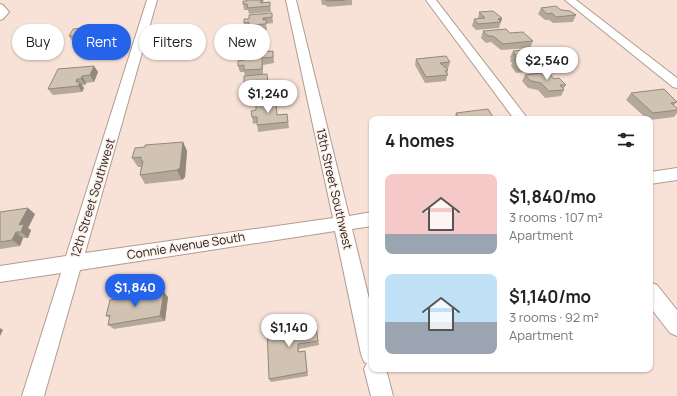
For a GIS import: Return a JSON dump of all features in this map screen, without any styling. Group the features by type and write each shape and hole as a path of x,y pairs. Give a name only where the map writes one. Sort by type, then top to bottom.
{"street":[{"name":"12th Street Southwest","path":"33,396 152,0"},
{"name":"13th Street Southwest","path":"291,0 369,341"},
{"path":"431,0 519,116"},
{"path":"570,0 677,84"},
{"path":"0,7 4,12 0,17"},
{"path":"653,178 677,174"},
{"name":"Connie Avenue South","path":"0,274 369,219"},
{"path":"653,295 677,326"},
{"path":"377,372 382,396"}],"building":[{"path":"263,0 260,1 261,3 270,2 270,6 248,8 247,4 243,4 243,1"},
{"path":"556,6 561,10 570,11 576,15 556,17 552,13 547,14 541,8"},
{"path":"493,11 502,18 498,19 501,22 478,24 474,19 485,18 479,12"},
{"path":"272,13 272,17 263,18 263,20 266,19 266,24 249,24 249,22 244,23 244,19 249,19 249,15"},
{"path":"506,29 510,33 523,32 533,41 503,44 493,36 488,36 483,31"},
{"path":"532,49 536,54 543,53 546,57 540,58 546,63 519,66 514,60 520,59 513,55 516,55 513,51"},
{"path":"270,51 273,51 273,57 270,57"},
{"path":"446,56 450,62 440,63 448,70 445,71 448,75 426,77 416,59"},
{"path":"262,60 262,69 244,70 244,65 238,66 238,61"},
{"path":"94,66 90,75 82,76 81,79 77,79 76,82 80,82 78,86 48,89 58,69"},
{"path":"548,72 554,79 559,78 566,85 560,85 564,90 549,91 541,83 531,81 525,75"},
{"path":"267,74 268,84 277,83 277,91 244,94 244,76"},
{"path":"664,89 677,102 671,103 677,108 677,110 653,113 631,93"},
{"path":"276,102 277,115 287,114 288,122 257,125 257,117 252,117 251,111 256,110 256,104"},
{"path":"488,109 492,116 458,116 456,113"},
{"path":"183,142 180,168 177,170 140,175 143,161 141,161 141,157 132,158 135,148 145,147 145,145"},
{"path":"28,208 19,225 24,224 21,232 16,232 12,240 0,242 0,212"},
{"path":"164,292 160,316 108,325 110,315 106,316 110,300"},
{"path":"315,320 318,341 298,344 298,352 305,351 307,372 269,379 267,328"}]}
